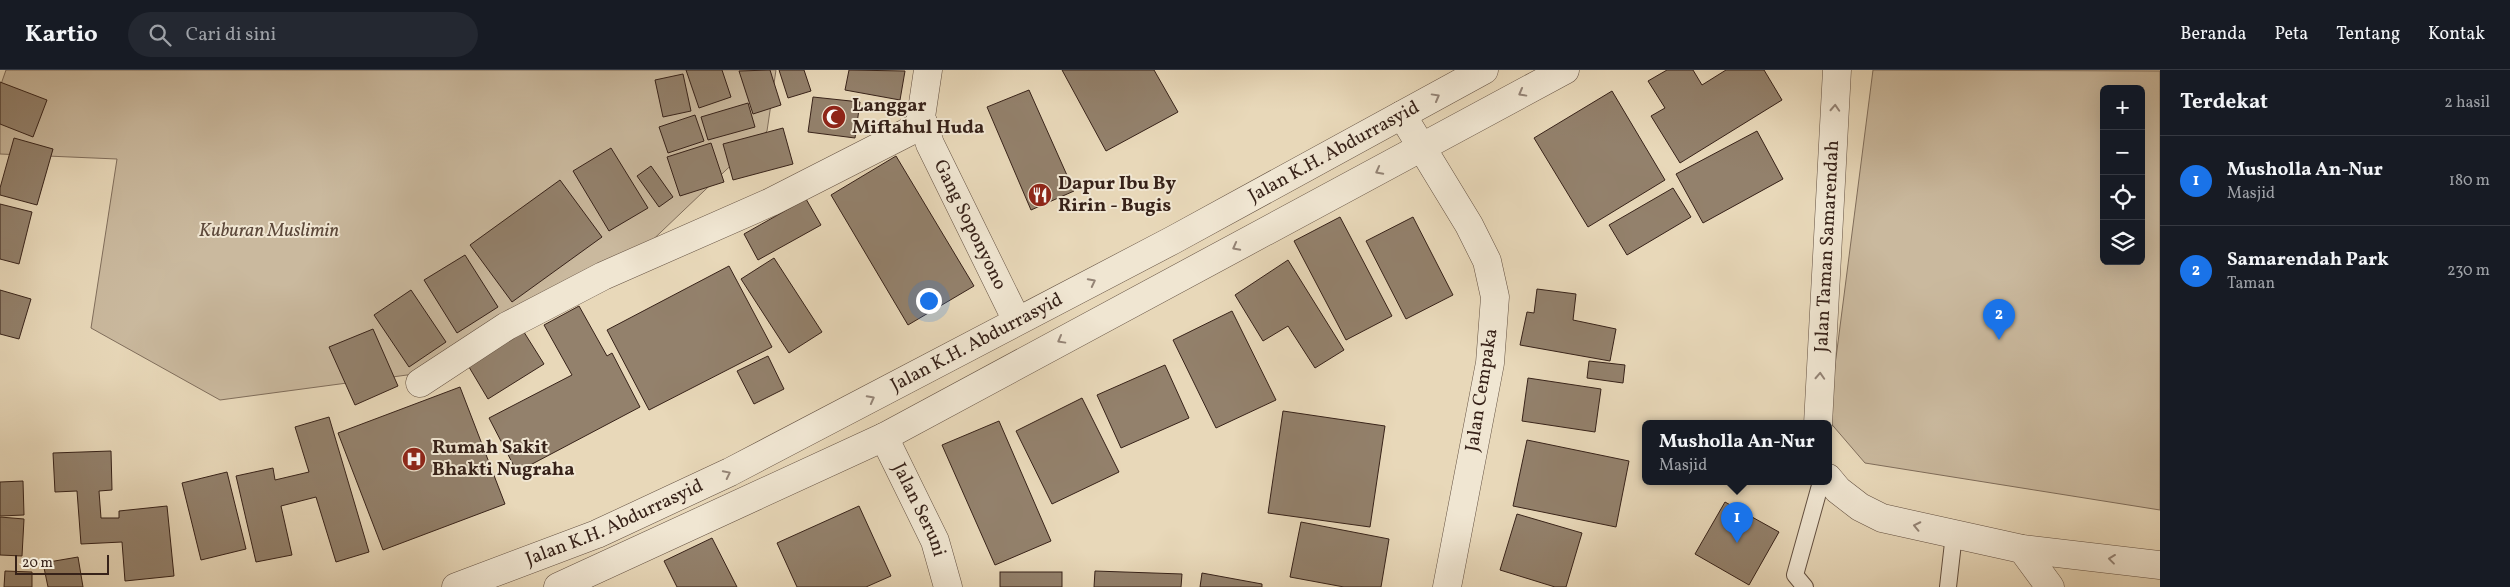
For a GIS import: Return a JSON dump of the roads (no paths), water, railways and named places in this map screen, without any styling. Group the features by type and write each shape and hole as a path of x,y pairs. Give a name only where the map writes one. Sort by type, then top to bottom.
{"street":[{"name":"Gang Soponyono","path":"928,70 921,117 930,144 1017,321"},
{"name":"Jalan K.H. Abdurrasyid","path":"456,587 511,578 598,534 730,472 1173,240 1484,70"},
{"name":"Jalan K.H. Abdurrasyid","path":"558,587 884,436 1565,70"},
{"name":"Jalan Taman Samarendah","path":"1818,420 1837,70"},
{"name":"Jalan Cempaka","path":"1402,115 1469,225 1486,261 1495,297 1490,363 1447,587"},
{"path":"420,383 507,326 604,276 771,202 924,124"},
{"name":"Jalan Seruni","path":"884,436 935,541 948,587"},
{"path":"1832,483 1838,490 1860,507 1882,518 2022,548 2160,565"},
{"path":"2022,548 2050,587"}],"lane":[{"path":"1806,587 1795,575 1820,485"},
{"path":"1948,587 1954,534"}],"place":[{"name":"Langgar Miftahul Huda","path":"834,117"},
{"name":"Dapur Ibu By Ririn - Bugis","path":"1040,195"},
{"name":"Samarendah Park","path":"1999,340"},
{"name":"Rumah Sakit Bhakti Nugraha","path":"414,459"},
{"name":"Musholla An-Nur","path":"1737,543"}],"park label":[{"name":"Kuburan Muslimin","path":"269,231"}]}
